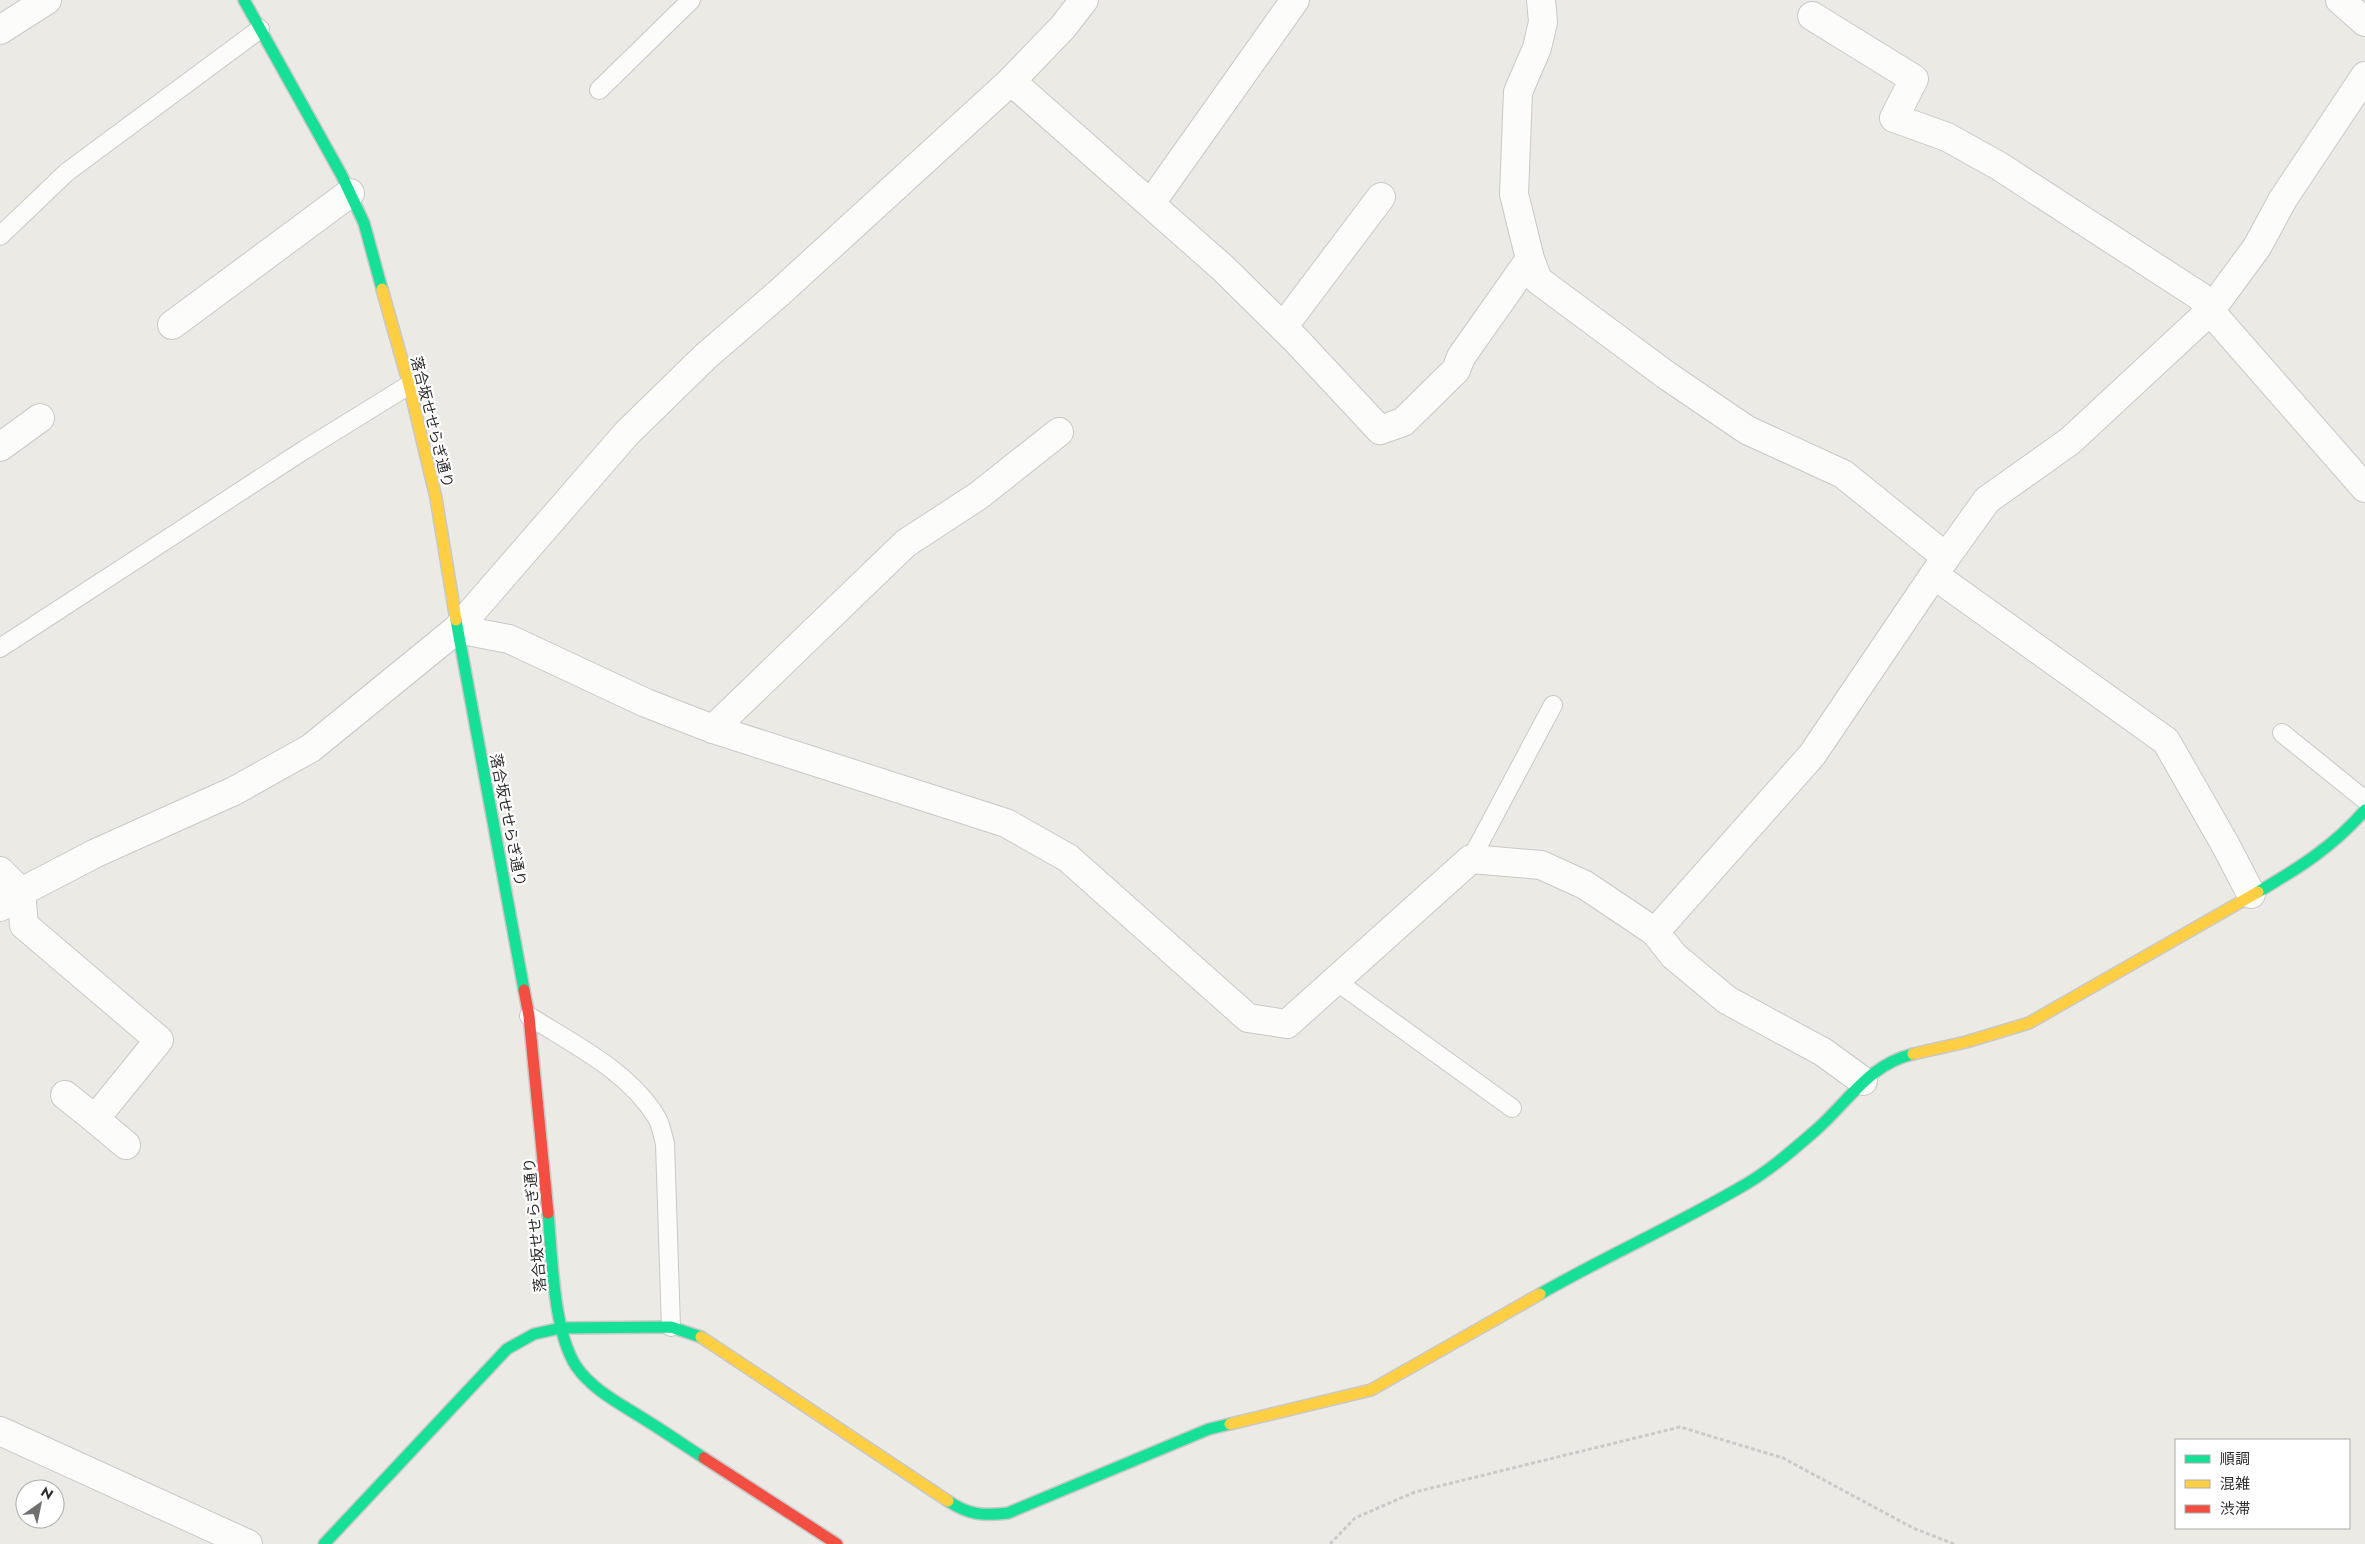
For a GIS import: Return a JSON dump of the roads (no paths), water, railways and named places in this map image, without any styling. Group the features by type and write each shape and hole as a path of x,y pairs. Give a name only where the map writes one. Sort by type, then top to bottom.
{"street":[{"path":"0,30 47,0"},
{"name":"落合坂せせらぎ通り","path":"244,0 350,193 364,223 409,385 436,498 457,629 529,1016 556,1292 561,1328 568,1350 581,1374 612,1399 837,1544"},
{"path":"1151,203 1295,0"},
{"path":"1541,0 1543,22 1537,48 1518,92 1514,194 1530,259 1538,280 1666,374 1747,430 1843,474 1940,566 2166,742 2225,844 2251,894"},
{"path":"2340,0 2365,22"},
{"path":"10,900 96,853 234,791 311,748 457,629 627,433 706,356 779,293 1011,80 1063,26 1076,3"},
{"path":"1812,16 1914,79 1894,118 1947,137 1999,166 2201,296 2210,311 2365,488"},
{"path":"1655,932 1812,754 1987,500 2070,441 2210,311 2257,248 2283,199 2365,76"},
{"path":"1011,80 1224,269 1283,327 1380,430 1403,422 1456,370 1461,358 1530,259"},
{"path":"172,325 350,193"},
{"path":"1283,327 1381,197"},
{"path":"0,447 40,418"},
{"path":"713,729 906,543 978,496 1059,432"},
{"path":"457,629 509,639 646,703 713,729 1006,823 1068,858 1248,1018 1288,1024 1471,859 1541,865 1585,885 1655,932 1674,956 1727,1000 1823,1052 1864,1081"},
{"path":"324,1544 444,1413 507,1349 534,1334 561,1328 670,1327 685,1330 705,1339 958,1508 984,1516 1008,1513 1208,1429 1371,1390 1558,1283 1742,1187 1769,1169 1819,1128 1842,1106 1873,1070 1885,1063 1908,1054 1997,1034 2030,1024 2251,894 2292,872 2344,834 2363,815"},
{"path":"0,871 10,900 24,926 159,1040 95,1119"},
{"path":"65,1095 126,1145"},
{"path":"0,1431 248,1544"}],"lane":[{"path":"599,90 691,0"},
{"path":"0,236 67,172 260,28"},
{"path":"0,648 304,450 409,385"},
{"path":"1471,859 1554,705"},
{"path":"2282,733 2363,815"},
{"path":"1336,981 1512,1108"},
{"path":"529,1016 624,1078 642,1097 658,1120 665,1144 670,1327"}]}
